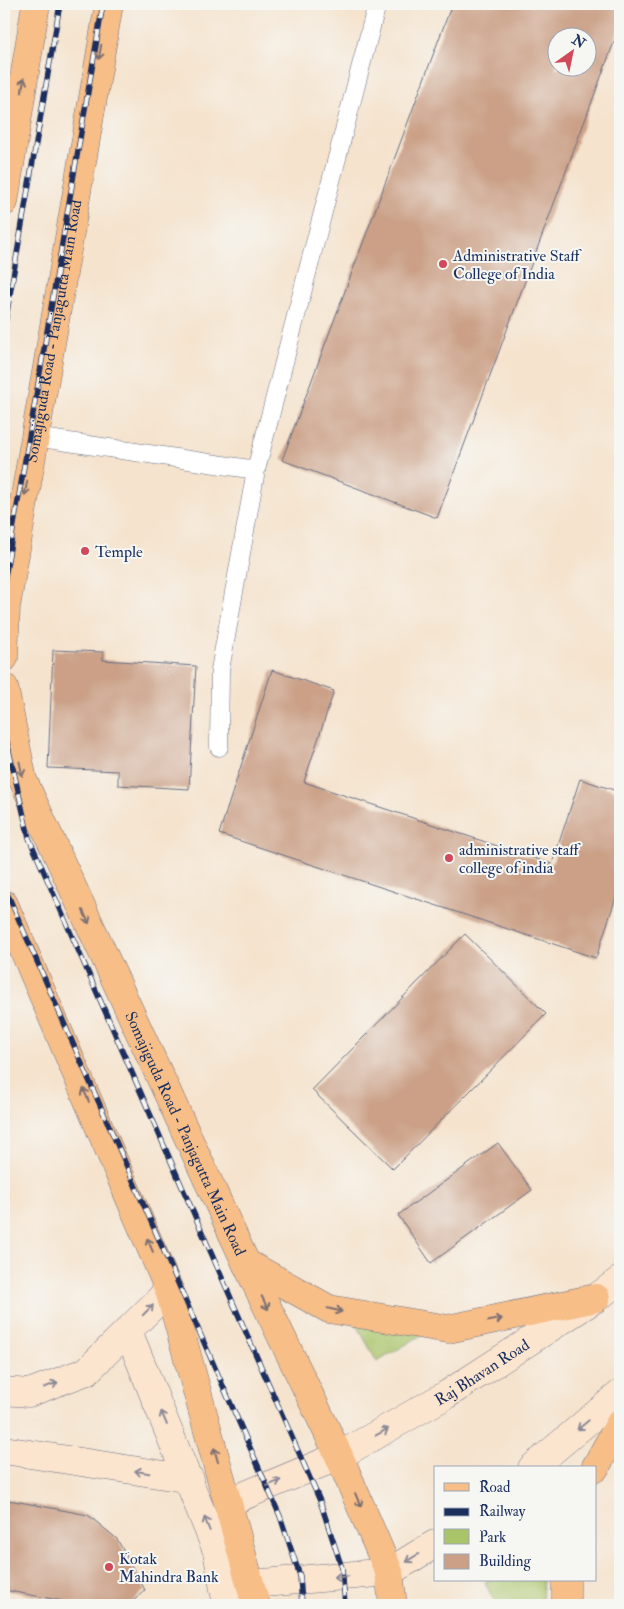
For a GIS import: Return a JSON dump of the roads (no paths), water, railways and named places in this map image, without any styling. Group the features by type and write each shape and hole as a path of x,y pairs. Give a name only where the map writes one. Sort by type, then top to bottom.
{"main road":[{"path":"4,202 36,4"},
{"name":"Somajiguda Road - Panjagutta Main Road","path":"4,658 6,607 109,4"},
{"name":"Somajiguda Road - Panjagutta Main Road","path":"4,687 23,780 246,1263 339,1456 389,1572 393,1605"},
{"path":"4,904 169,1290 254,1595 389,1572 434,1545"},
{"path":"246,1263 329,1309 448,1329 596,1298"},
{"name":"Raj Bhavan Road","path":"229,1502 339,1456 446,1395 596,1298 620,1280"},
{"path":"4,1391 29,1393 87,1371 169,1290"},
{"path":"128,1331 190,1479 217,1550 227,1605"},
{"path":"534,1466 620,1394"},
{"path":"596,1466 620,1423"},
{"path":"4,1450 190,1479"},
{"path":"566,1582 566,1605"}],"lane":[{"path":"219,747 220,670 256,470 377,4"},
{"path":"35,437 256,470"}],"railway":[{"path":"4,329 60,4"},
{"path":"4,583 103,4"},
{"path":"4,729 29,838 320,1501 342,1568 345,1605"},
{"path":"4,886 280,1516 300,1576 302,1605"}],"place":[{"name":"Administrative Staff College of India","path":"443,264"},
{"name":"Temple","path":"85,551"},
{"name":"administrative staff college of india","path":"449,858"},
{"name":"Kotak Mahindra Bank","path":"109,1567"}]}
